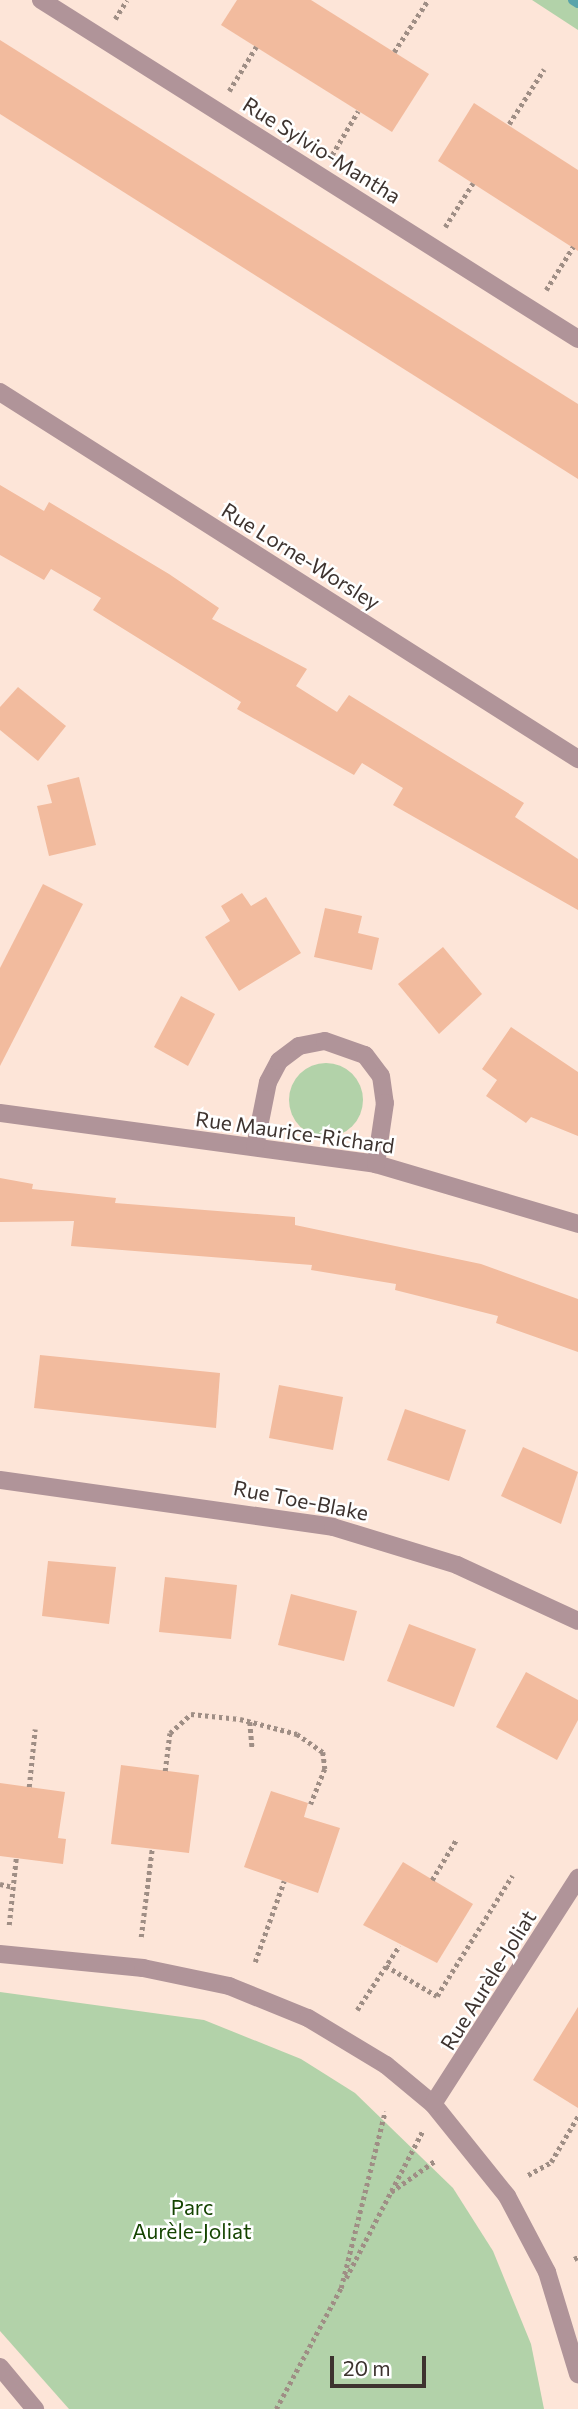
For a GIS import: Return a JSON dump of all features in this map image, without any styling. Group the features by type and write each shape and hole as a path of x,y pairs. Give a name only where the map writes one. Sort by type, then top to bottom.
{"street":[{"name":"Rue Sylvio-Mantha","path":"41,0 578,339"},
{"name":"Rue Lorne-Worsley","path":"0,392 578,759"},
{"path":"256,1147 268,1082 279,1061 299,1046 325,1041 365,1055 381,1076 385,1103 376,1164"},
{"name":"Rue Maurice-Richard","path":"0,1113 376,1164 578,1224"},
{"name":"Rue Toe-Blake","path":"0,1480 333,1527 457,1565 578,1622"},
{"name":"Rue Aurèle-Joliat","path":"433,2104 578,1878"},
{"path":"0,1954 163,1971 229,1986 333,2031 433,2104 489,2171 534,2243 578,2374"},
{"path":"0,2367 35,2409"}],"path":[{"path":"115,19 127,0"},
{"path":"394,52 428,0"},
{"path":"229,91 256,47"},
{"path":"509,124 544,69"},
{"path":"331,156 358,111"},
{"path":"444,227 472,183"},
{"path":"546,291 573,247"},
{"path":"164,1770 170,1733 191,1714 250,1722 297,1734 323,1752 325,1769 311,1804"},
{"path":"250,1722 252,1747"},
{"path":"29,1787 35,1729"},
{"path":"432,1880 456,1840"},
{"path":"141,1937 152,1849"},
{"path":"9,1925 16,1858"},
{"path":"386,1966 437,1996 512,1876"},
{"path":"255,1962 284,1881"},
{"path":"0,1884 13,1887"},
{"path":"357,2010 399,1946"},
{"path":"341,2288 385,2111"},
{"path":"528,2175 551,2162 578,2116"},
{"path":"276,2409 316,2340 418,2141"},
{"path":"390,2193 436,2160"}],"green space":[{"path":"532,0 578,0 578,30"},
{"path":"326,1063 340,1066 352,1074 360,1086 363,1100 360,1114 352,1126 340,1134 326,1137 312,1134 300,1126 292,1114 289,1100 292,1086 300,1074 312,1066"},
{"name":"Parc Aurèle-Joliat","path":"0,1992 204,2020 301,2059 355,2093 453,2188 493,2251 531,2344 544,2409 69,2409 0,2331"}],"building":[{"path":"237,0 311,0 429,74 392,132 221,25"},
{"path":"0,40 578,404 578,479 0,114"},
{"path":"474,103 578,170 578,251 438,161"},
{"path":"0,485 44,511 49,502 169,574 219,608 212,619 307,669 296,686 337,712 349,695 524,803 515,817 578,859 578,910 393,805 403,788 362,763 354,775 237,709 241,702 93,610 101,598 51,569 44,580 0,555"},
{"path":"18,687 66,726 38,761 0,730 0,707"},
{"path":"79,777 96,845 49,856 37,806 52,803 47,785"},
{"path":"43,884 83,904 0,1066 0,968"},
{"path":"242,893 251,906 266,897 301,953 239,991 205,937 230,921 221,906"},
{"path":"325,908 362,916 358,933 379,938 372,970 314,957"},
{"path":"443,947 482,994 439,1034 398,984"},
{"path":"181,996 215,1014 188,1066 154,1047"},
{"path":"511,1027 578,1072 578,1136 531,1117 526,1123 486,1096 497,1080 482,1069"},
{"path":"0,1178 33,1184 32,1189 116,1198 115,1203 295,1217 295,1225 481,1264 578,1299 578,1352 496,1323 498,1316 395,1290 396,1284 311,1270 312,1265 71,1246 74,1221 0,1222"},
{"path":"40,1355 220,1373 216,1428 34,1408"},
{"path":"279,1385 343,1397 333,1450 269,1438"},
{"path":"405,1409 466,1430 449,1481 387,1460"},
{"path":"523,1447 578,1472 561,1524 501,1496"},
{"path":"48,1561 116,1567 109,1624 42,1616"},
{"path":"165,1577 237,1585 231,1639 159,1632"},
{"path":"291,1594 357,1611 344,1661 278,1645"},
{"path":"409,1624 476,1649 454,1707 387,1681"},
{"path":"526,1672 578,1700 578,1720 557,1760 496,1727"},
{"path":"121,1765 199,1775 189,1853 111,1844"},
{"path":"0,1783 65,1792 58,1838 66,1839 63,1864 0,1856"},
{"path":"271,1791 308,1803 304,1817 340,1828 318,1893 244,1867"},
{"path":"403,1862 473,1904 437,1963 363,1925"},
{"path":"578,2007 578,2108 533,2080"}],"waterway":[{"path":"573,0 578,3"}]}
